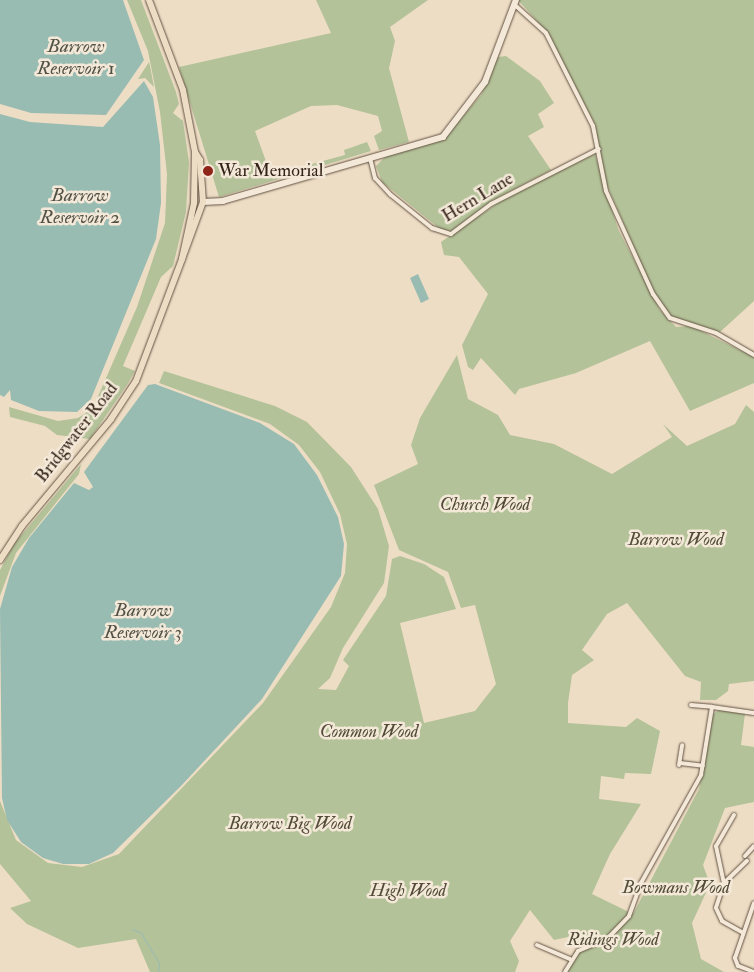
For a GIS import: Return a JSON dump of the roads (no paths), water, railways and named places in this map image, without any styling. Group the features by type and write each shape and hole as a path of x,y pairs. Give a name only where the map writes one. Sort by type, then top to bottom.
{"highway":[{"name":"Bridgwater Road","path":"149,0 183,90 195,152 195,194 182,259"},
{"name":"Bridgwater Road","path":"0,560 22,526 111,419 136,381 202,202 200,160 195,152"},
{"path":"191,220 194,160"},
{"path":"191,220 202,202 195,194"}],"main road":[{"path":"202,202 223,201 370,156 437,140 455,126 489,74 516,3"}],"street":[{"path":"516,3 546,33 600,149 606,191 635,263 670,318 716,334 754,355"},
{"name":"Hern Lane","path":"370,156 375,178 391,196 432,228 450,234 498,200 600,149"},
{"path":"691,705 754,713"},
{"path":"565,972 570,959 623,924 703,766 712,708"},
{"path":"682,745 680,764 703,766"},
{"path":"734,815 716,846 724,883 718,914 742,932"},
{"path":"724,883 754,846"},
{"path":"754,903 742,932 736,962 754,972"},
{"path":"537,945 570,959"}],"water":[{"name":"Barrow Reservoir 1","path":"0,0 123,0 144,60 106,115 31,113 0,104"},
{"name":"Barrow Reservoir 2","path":"144,81 153,97 160,145 161,203 156,239 91,399 77,412 39,411 11,400 10,390 4,397 0,395 0,114 30,122 103,127"},
{"path":"418,274 429,299 421,303 410,278"},
{"name":"Barrow Reservoir 3","path":"155,384 260,423 294,444 317,475 338,517 344,544 341,576 262,699 181,786 113,853 89,864 63,864 43,858 21,842 7,820 2,798 0,609 12,567 29,538 74,483 89,490 93,487 84,472 148,385"}],"waterway":[{"path":"132,929 141,933 159,963 158,972"}],"place":[{"name":"War Memorial","path":"208,171"}],"park label":[{"name":"Church Wood","path":"485,505"},
{"name":"Barrow Wood","path":"676,540"},
{"name":"Common Wood","path":"369,732"},
{"name":"Barrow Big Wood","path":"290,824"},
{"name":"Bowmans Wood","path":"676,888"},
{"name":"High Wood","path":"408,891"},
{"name":"Ridings Wood","path":"613,940"}]}
